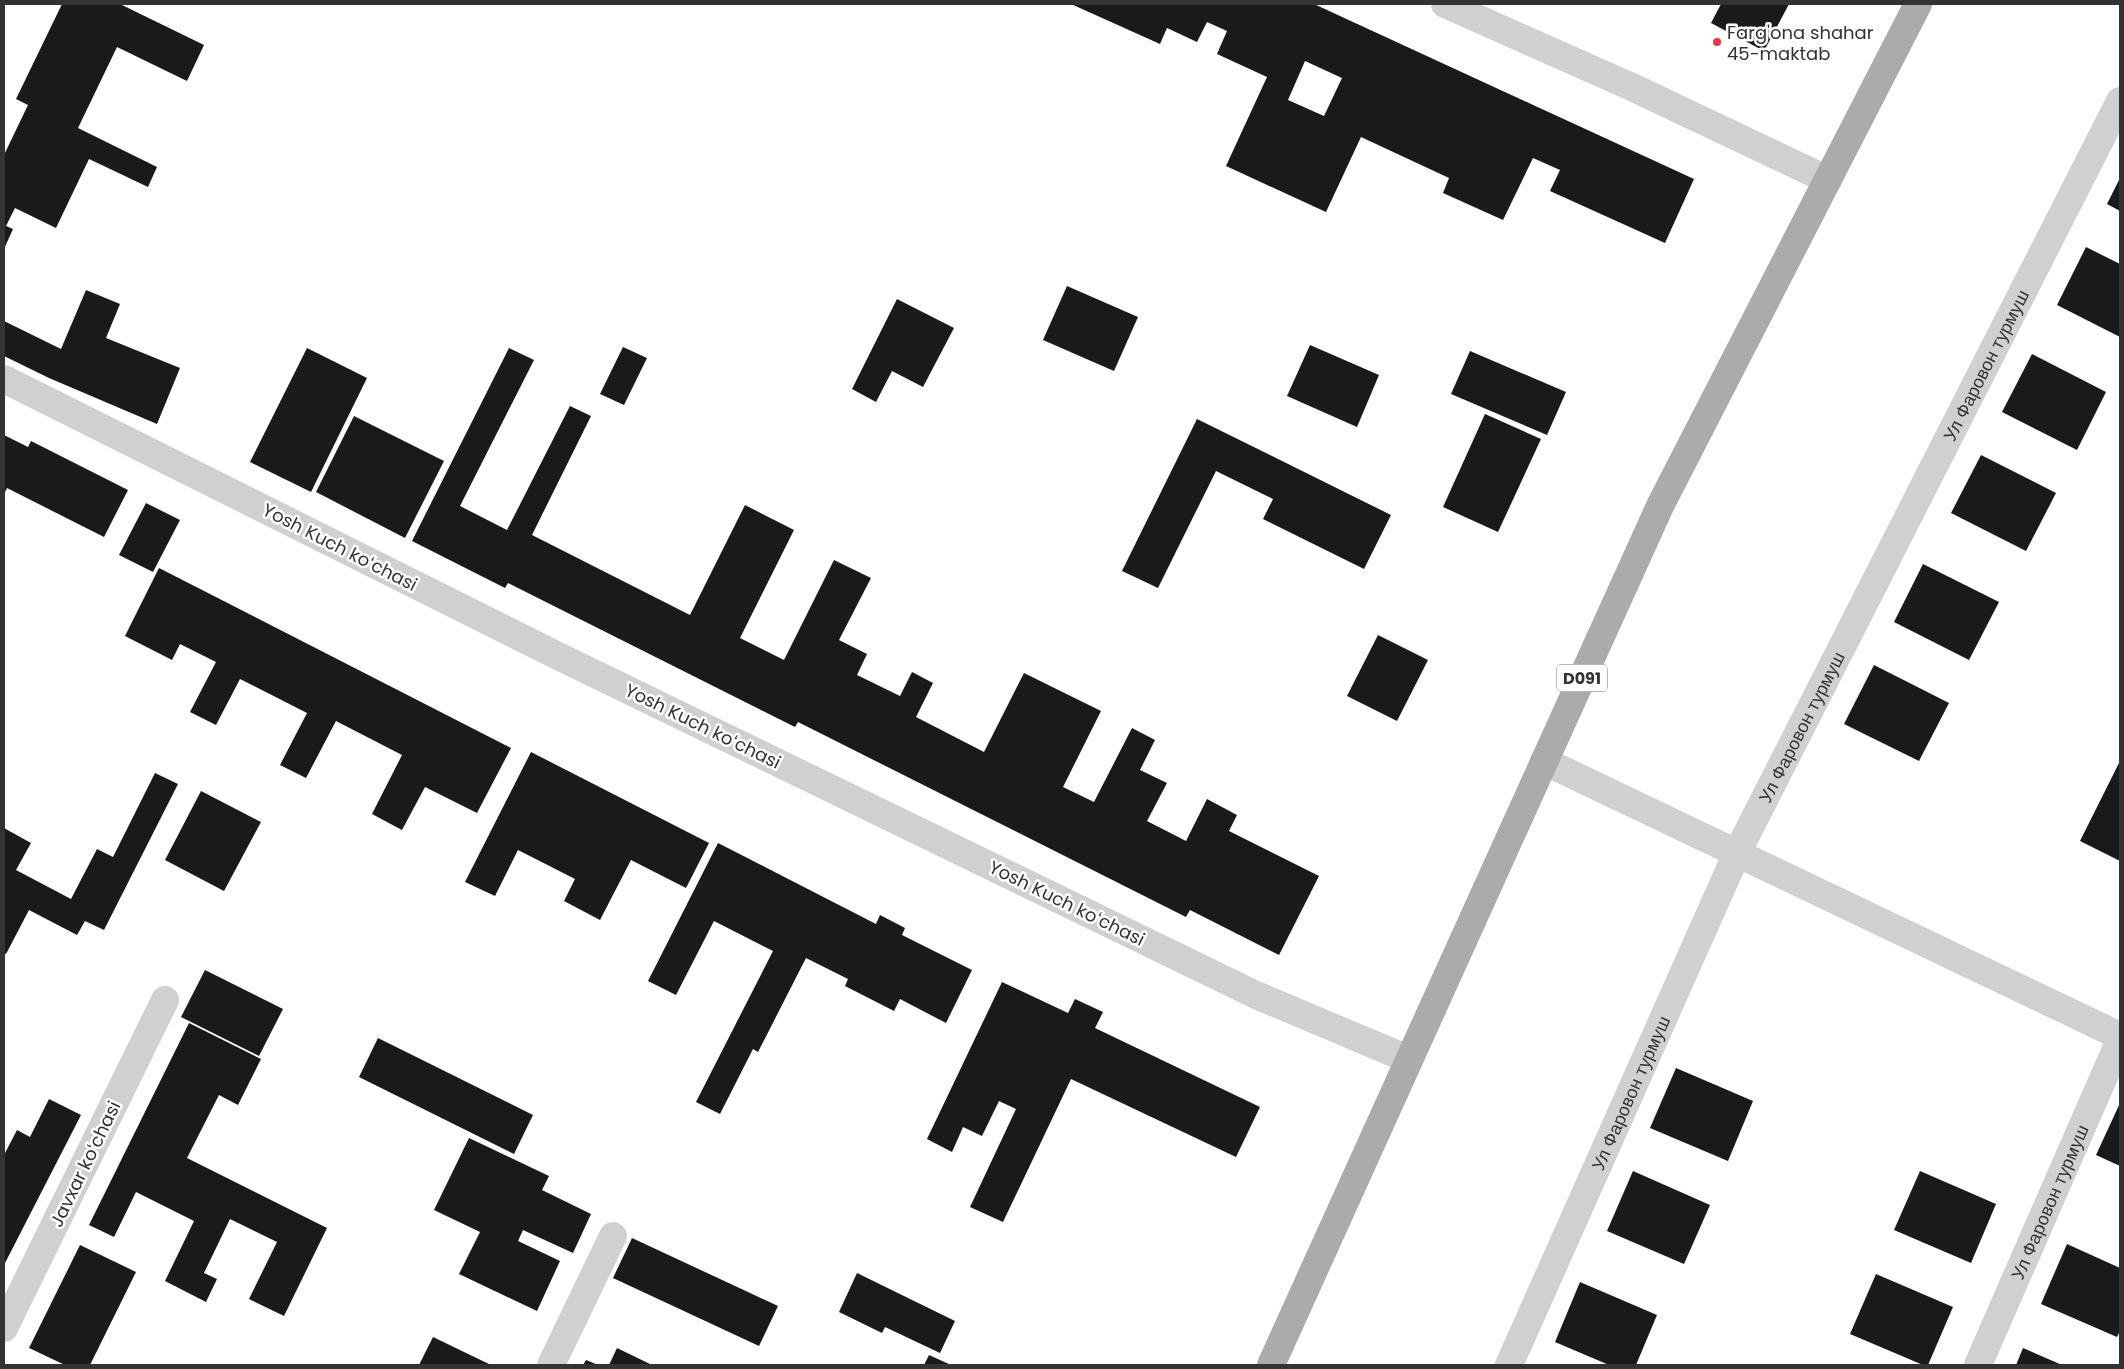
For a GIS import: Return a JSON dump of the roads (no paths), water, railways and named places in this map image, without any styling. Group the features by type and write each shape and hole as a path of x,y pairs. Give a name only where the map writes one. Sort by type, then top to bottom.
{"main road":[{"name":"D091","path":"1271,1365 1660,506 1918,4"}],"street":[{"path":"1445,4 1632,87 1828,180"},
{"name":"Ул Фаровон турмуш","path":"1509,1365 1736,853 2120,101"},
{"name":"Yosh Kuch koʻchasi","path":"4,379 556,655 1256,995 1408,1059"},
{"path":"1544,761 2120,1036"},
{"name":"Javxar koʻchasi","path":"4,1328 165,1000"},
{"name":"Ул Фаровон турмуш","path":"1978,1365 2120,1040"},
{"path":"551,1365 613,1236"}],"place":[{"name":"Farg'ona shahar 45-maktab","path":"1717,42"}]}
